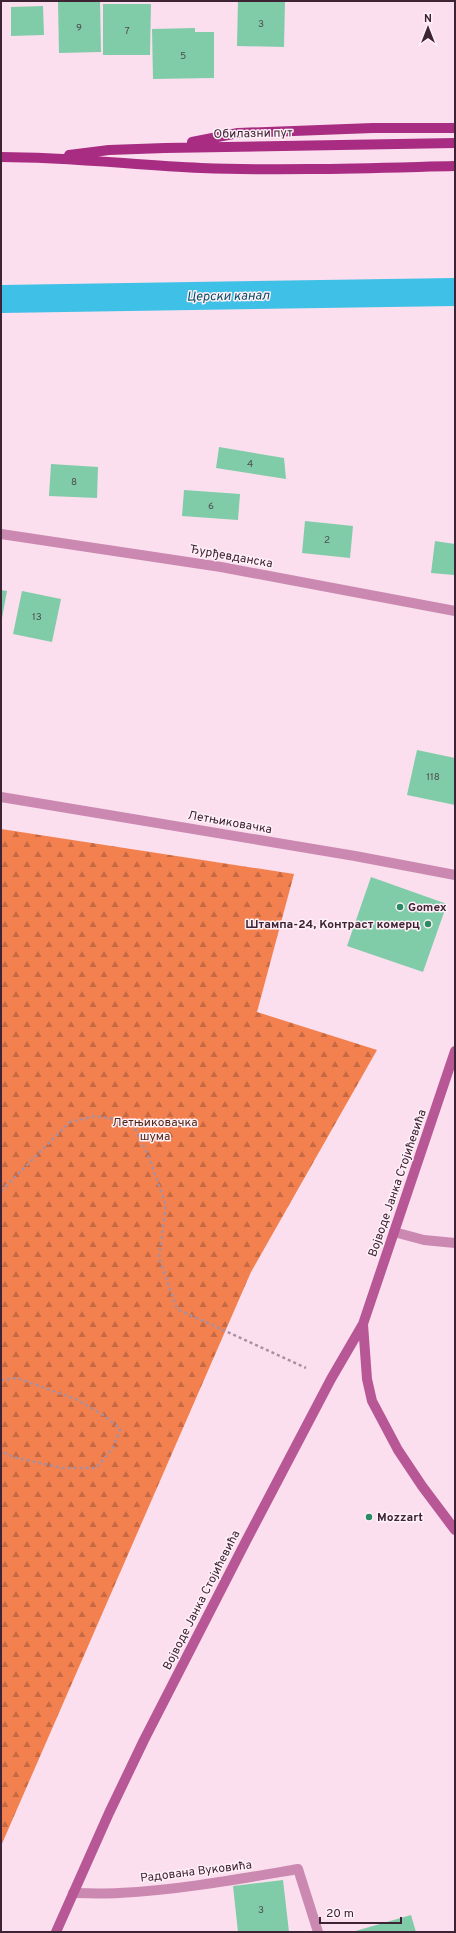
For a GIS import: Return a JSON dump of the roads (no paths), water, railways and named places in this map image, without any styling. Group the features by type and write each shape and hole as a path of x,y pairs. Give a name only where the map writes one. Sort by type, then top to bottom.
{"main road":[{"path":"165,148 238,133 373,128 455,128"},
{"name":"Обилазни пут","path":"52,157 109,150 165,148 455,143"},
{"name":"Обилазни пут","path":"1,157 52,157 110,163 202,168 455,166"}],"street":[{"name":"Ђурђевданска","path":"1,534 221,567 455,611"},
{"name":"Летњиковачка","path":"1,796 355,856 455,875"},
{"name":"Војводе Јанка Стојићевића","path":"73,1893 109,1812 212,1605 331,1379 363,1324 455,1051"},
{"path":"394,1232 424,1240 455,1243"},
{"name":"Војводе Јанка Стојићевића","path":"363,1324 367,1379 372,1401 398,1450 422,1486 455,1530"},
{"name":"Радована Вуковића","path":"73,1893 118,1894 175,1888 217,1883 298,1869 318,1932"},
{"path":"56,1932 73,1893"}],"waterway":[{"name":"Церски канал","path":"1,299 455,292"}],"place":[{"name":"Gomex","path":"400,907"},
{"name":"Штампа-24, Контраст комерц","path":"428,924"},
{"name":"Mozzart","path":"369,1517"}],"park label":[{"name":"Летњиковачка шума","path":"155,1129"}]}
